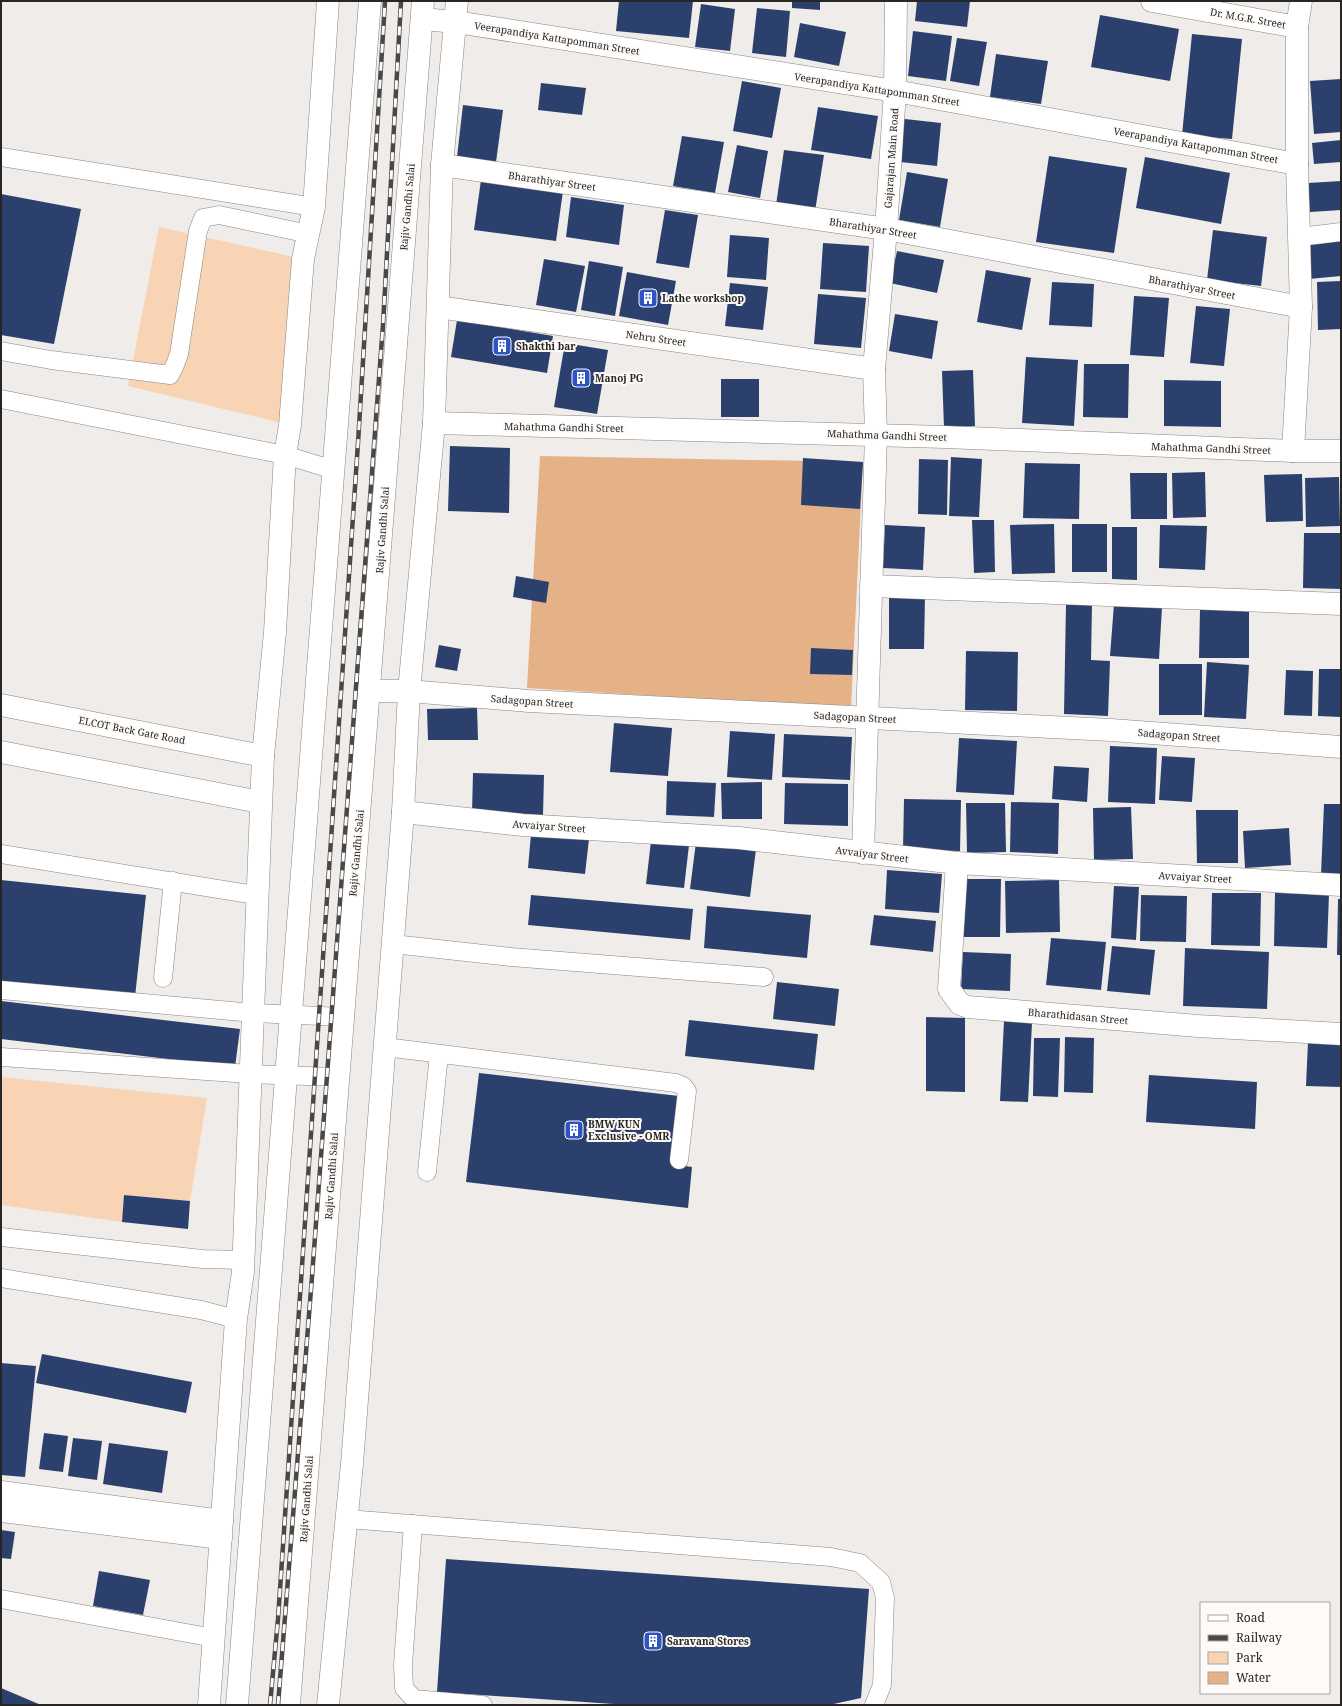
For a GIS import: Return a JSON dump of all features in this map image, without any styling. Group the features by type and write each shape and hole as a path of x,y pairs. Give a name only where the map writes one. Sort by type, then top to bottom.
{"street":[{"path":"209,1705 236,1320 243,1272 256,895 263,756 275,632 285,455 290,425 304,259 314,207 328,1"},
{"path":"237,1705 370,1"},
{"name":"Gajarajan Main Road","path":"863,853 876,435 874,369 886,229 895,91 896,1"},
{"name":"Dr. M.G.R. Street","path":"1152,1 1297,27"},
{"path":"1293,451 1301,307 1297,164 1297,27 1301,1"},
{"name":"Veerapandiya Kattapomman Street","path":"422,10 456,11 1297,164"},
{"name":"Rajiv Gandhi Salai","path":"289,1705 422,10"},
{"path":"328,1705 347,1519 403,812 409,691 434,423 442,165 456,11"},
{"name":"Bharathiyar Street","path":"442,165 886,229 1301,307"},
{"name":"Nehru Street","path":"438,307 874,369"},
{"name":"Mahathma Gandhi Street","path":"434,423 876,435 1293,451 1341,451"},
{"path":"872,586 1341,604"},
{"name":"Sadagopan Street","path":"369,691 409,691 529,701 1111,730 1341,746"},
{"name":"ELCOT Back Gate Road","path":"1,705 263,756"},
{"path":"1,752 260,802"},
{"name":"Avvaiyar Street","path":"403,812 523,824 739,838 957,863 1341,885"},
{"name":"Bharathidasan Street","path":"957,863 949,990 960,1004 968,1007 1142,1021 1341,1034"},
{"path":"1,1492 222,1530"},
{"path":"1,1511 222,1530"}],"lane":[{"path":"1,157 314,207"},
{"path":"1,351 51,360 170,375 176,365 179,354 198,231 203,218 218,215 309,234"},
{"path":"1299,237 1341,232"},
{"path":"1,399 285,455 334,470"},
{"path":"1,854 256,895"},
{"path":"163,978 173,882"},
{"path":"393,944 511,957 764,977"},
{"path":"1,990 253,1013 343,1017"},
{"path":"385,1047 676,1083 686,1091 679,1160"},
{"path":"427,1172 439,1054"},
{"path":"1,1057 250,1074 338,1078"},
{"path":"1,1237 202,1258 243,1260"},
{"path":"1,1278 201,1310 236,1320"},
{"path":"347,1519 831,1556 860,1563 880,1582 885,1598 882,1685 874,1705"},
{"path":"413,1524 403,1665 404,1688 414,1700 483,1705"},
{"path":"1,1599 214,1638"}],"green space":[{"path":"159,227 303,259 290,425 128,386"},
{"path":"1,1077 207,1098 190,1201 125,1195 122,1222 1,1205"}],"water":[{"path":"540,456 863,462 851,708 527,688"}],"building":[{"path":"619,1 693,1 689,38 616,31"},
{"path":"792,1 820,1 820,10 792,8"},
{"path":"917,1 970,1 967,27 915,21"},
{"path":"701,4 735,9 730,51 695,47"},
{"path":"757,8 790,11 786,57 752,53"},
{"path":"1100,15 1179,29 1170,81 1091,67"},
{"path":"800,23 846,32 839,66 794,57"},
{"path":"913,31 952,36 946,81 908,76"},
{"path":"1192,34 1242,39 1232,139 1182,135"},
{"path":"957,38 987,42 979,86 950,81"},
{"path":"996,54 1048,61 1041,104 990,97"},
{"path":"1341,79 1341,132 1314,134 1310,81"},
{"path":"742,81 781,88 772,138 733,131"},
{"path":"541,83 586,88 582,115 538,110"},
{"path":"463,105 503,110 496,162 457,157"},
{"path":"818,107 878,116 871,159 811,150"},
{"path":"896,118 941,123 937,166 891,161"},
{"path":"682,136 724,142 715,193 673,186"},
{"path":"1341,140 1341,162 1314,164 1312,143"},
{"path":"737,145 768,151 760,198 728,192"},
{"path":"784,150 824,155 815,211 776,205"},
{"path":"1049,156 1127,168 1114,253 1036,242"},
{"path":"1145,157 1230,173 1221,224 1136,208"},
{"path":"907,172 948,179 940,227 899,220"},
{"path":"481,180 563,191 556,241 474,230"},
{"path":"1341,181 1341,210 1310,212 1308,183"},
{"path":"1,194 81,209 54,344 1,335"},
{"path":"571,197 624,205 619,245 566,237"},
{"path":"665,210 698,215 689,268 656,263"},
{"path":"1213,230 1267,237 1261,286 1207,280"},
{"path":"730,235 769,238 766,280 727,277"},
{"path":"1341,241 1341,276 1309,279 1307,244"},
{"path":"823,243 869,246 866,292 820,289"},
{"path":"897,251 944,260 937,293 890,283"},
{"path":"544,259 585,266 576,312 536,305"},
{"path":"589,261 623,267 615,316 581,310"},
{"path":"986,270 1031,278 1022,330 977,322"},
{"name":"Lathe workshop","path":"627,272 676,281 668,325 619,316"},
{"path":"1341,281 1341,329 1318,330 1317,282"},
{"path":"1052,282 1094,284 1092,327 1049,325"},
{"path":"730,283 768,287 763,330 725,326"},
{"path":"818,294 866,298 861,348 814,344"},
{"path":"1134,296 1169,298 1164,357 1130,355"},
{"path":"1196,306 1230,309 1224,366 1190,363"},
{"path":"895,314 938,321 932,359 889,351"},
{"name":"Shakthi bar","path":"457,320 553,336 547,373 451,357"},
{"name":"Manoj PG","path":"565,343 608,350 597,414 554,407"},
{"path":"1026,357 1078,360 1074,426 1022,423"},
{"path":"1084,364 1129,364 1128,418 1083,417"},
{"path":"973,370 975,426 944,428 942,371"},
{"path":"721,379 759,379 759,417 721,417"},
{"path":"1164,380 1221,381 1221,427 1164,426"},
{"path":"450,446 510,448 509,513 448,511"},
{"path":"951,457 982,459 979,517 949,516"},
{"path":"803,458 863,462 860,509 801,505"},
{"path":"919,459 948,460 947,515 918,514"},
{"path":"1025,463 1080,464 1079,519 1023,518"},
{"path":"1205,472 1206,517 1173,518 1172,473"},
{"path":"1130,473 1167,473 1167,519 1131,519"},
{"path":"1302,474 1303,521 1266,522 1264,475"},
{"path":"1339,477 1340,526 1306,527 1305,478"},
{"path":"972,520 994,520 995,572 974,573"},
{"path":"1054,524 1055,573 1012,574 1010,525"},
{"path":"1072,524 1107,524 1107,572 1072,572"},
{"path":"885,525 925,527 923,570 883,568"},
{"path":"1160,525 1207,526 1205,570 1159,568"},
{"path":"1112,527 1137,527 1137,580 1112,579"},
{"path":"1304,533 1341,533 1341,589 1303,588"},
{"path":"516,576 549,582 546,603 513,597"},
{"path":"889,595 925,596 924,649 889,649"},
{"path":"1066,604 1092,604 1091,660 1110,661 1108,716 1064,714"},
{"path":"1114,604 1162,607 1159,659 1110,656"},
{"path":"1200,610 1249,610 1249,658 1199,658"},
{"path":"439,645 461,649 457,671 435,667"},
{"path":"811,648 853,650 852,675 810,674"},
{"path":"966,651 1018,652 1017,711 965,710"},
{"path":"1207,662 1249,665 1246,719 1204,717"},
{"path":"1159,664 1202,664 1202,715 1159,715"},
{"path":"1319,669 1341,669 1341,717 1318,716"},
{"path":"1286,670 1313,671 1312,716 1284,715"},
{"path":"477,708 478,740 428,740 427,709"},
{"path":"614,723 672,728 668,776 610,772"},
{"path":"730,731 775,734 772,780 727,777"},
{"path":"784,734 852,737 850,780 782,777"},
{"path":"959,738 1017,741 1014,795 956,792"},
{"path":"1110,746 1157,748 1155,804 1108,802"},
{"path":"1162,756 1195,758 1192,802 1159,800"},
{"path":"1054,766 1089,768 1087,802 1052,799"},
{"path":"473,773 544,775 543,815 472,813"},
{"path":"667,781 716,783 714,817 666,815"},
{"path":"762,782 762,819 722,819 721,783"},
{"path":"785,783 848,784 848,826 784,824"},
{"path":"904,799 961,800 960,851 903,850"},
{"path":"1011,802 1059,803 1058,854 1010,852"},
{"path":"966,803 1005,803 1006,852 967,853"},
{"path":"1324,804 1341,804 1341,876 1321,875"},
{"path":"1131,807 1133,859 1094,860 1093,808"},
{"path":"1196,810 1238,810 1238,863 1197,863"},
{"path":"1289,828 1291,865 1245,868 1243,831"},
{"path":"531,834 589,839 585,874 528,868"},
{"path":"651,841 689,845 684,888 646,884"},
{"path":"696,842 756,849 750,897 690,889"},
{"path":"887,870 942,874 939,913 885,909"},
{"path":"958,879 1001,879 1000,937 957,937"},
{"path":"1,880 146,895 135,997 1,983"},
{"path":"1059,880 1060,932 1006,933 1005,881"},
{"path":"1114,886 1139,887 1136,940 1111,938"},
{"path":"1212,893 1261,893 1260,946 1211,945"},
{"path":"1275,893 1329,894 1327,948 1274,946"},
{"path":"531,895 693,909 690,940 528,925"},
{"path":"1141,895 1187,896 1186,942 1140,941"},
{"path":"1338,899 1341,899 1341,955 1337,955"},
{"path":"707,906 811,915 807,958 704,948"},
{"path":"874,915 936,921 933,952 870,945"},
{"path":"1051,938 1106,942 1101,990 1046,985"},
{"path":"1112,946 1155,950 1150,995 1107,991"},
{"path":"1185,948 1269,952 1267,1009 1183,1006"},
{"path":"963,952 1011,954 1010,991 961,989"},
{"path":"777,982 839,989 835,1026 773,1019"},
{"path":"1,1001 240,1029 235,1067 1,1039"},
{"path":"926,1017 965,1018 965,1092 926,1091"},
{"path":"689,1020 818,1034 814,1070 685,1056"},
{"path":"1004,1021 1032,1023 1028,1102 1000,1101"},
{"path":"1065,1037 1094,1038 1093,1093 1064,1092"},
{"path":"1034,1038 1060,1038 1058,1097 1033,1096"},
{"path":"1308,1042 1341,1044 1341,1087 1306,1086"},
{"name":"BMW KUN Exclusive - OMR","path":"479,1073 679,1096 671,1164 692,1167 688,1208 466,1182"},
{"path":"1149,1075 1257,1082 1255,1129 1146,1122"},
{"path":"124,1195 190,1201 188,1229 122,1222"},
{"path":"42,1354 192,1382 186,1413 36,1383"},
{"path":"1,1363 36,1366 25,1477 1,1475"},
{"path":"44,1433 68,1436 63,1472 39,1469"},
{"path":"73,1438 102,1441 97,1480 68,1476"},
{"path":"109,1443 168,1451 162,1493 103,1484"},
{"path":"1,1530 15,1532 11,1559 1,1558"},
{"name":"Saravana Stores","path":"446,1559 869,1589 861,1698 829,1705 628,1705 437,1692"},
{"path":"99,1571 150,1580 143,1615 93,1606"},
{"path":"1,1688 41,1705 1,1705"}],"railway":[{"path":"270,1705 278,1619 358,443 385,1"},
{"path":"278,1705 312,1277 383,325 401,1"}],"place":[{"name":"Lathe workshop","path":"648,298"},
{"name":"Shakthi bar","path":"502,346"},
{"name":"Manoj PG","path":"581,378"},
{"name":"BMW KUN Exclusive - OMR","path":"574,1130"},
{"name":"Saravana Stores","path":"653,1641"}]}
